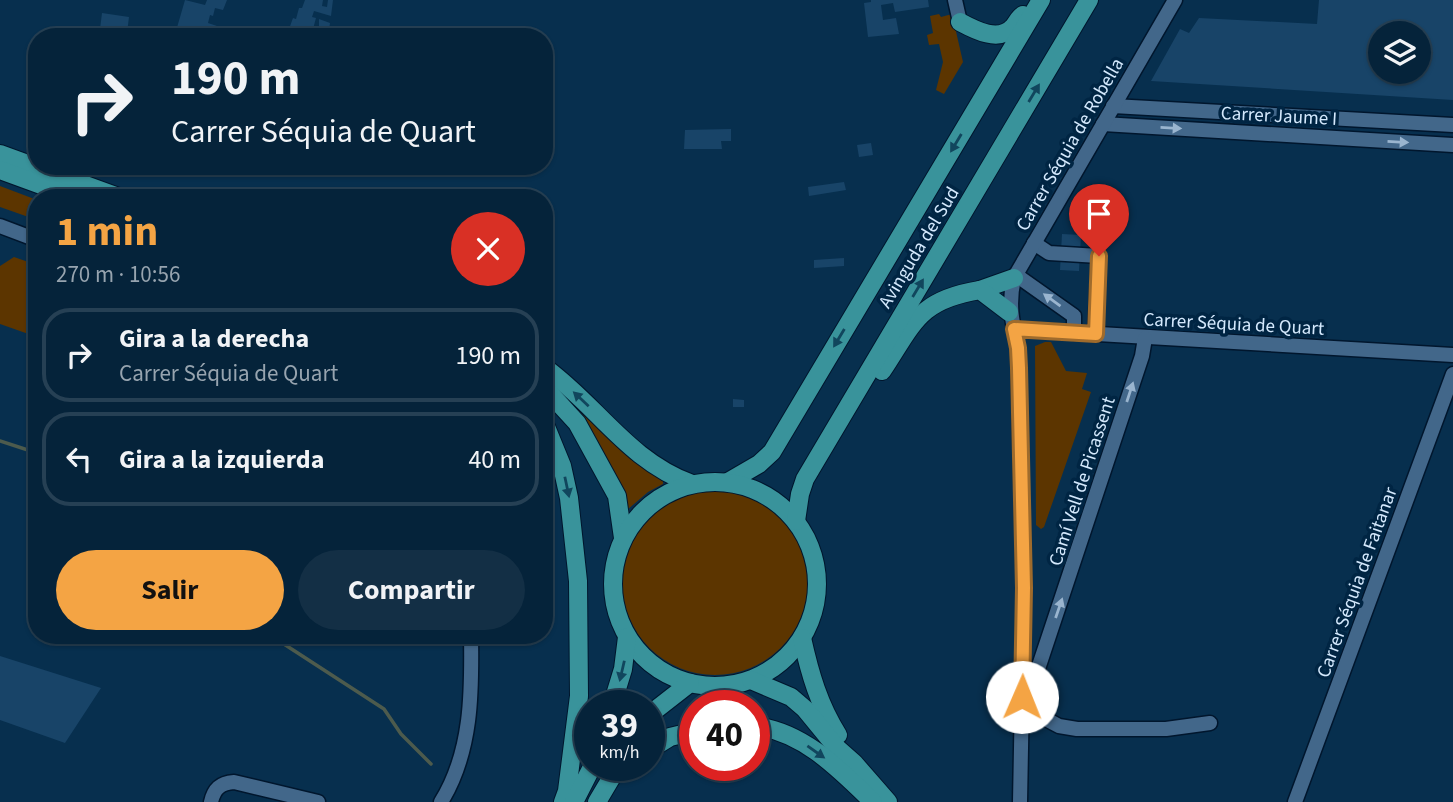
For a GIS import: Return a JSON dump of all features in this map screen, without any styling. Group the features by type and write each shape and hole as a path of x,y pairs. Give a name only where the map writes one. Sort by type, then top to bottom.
{"main road":[{"name":"Avinguda del Sud","path":"796,521 805,479 1089,0"},
{"path":"960,22 978,31 1004,33 1012,29 1019,18 1040,1"},
{"name":"Avinguda del Sud","path":"728,482 760,464 772,452 1040,1"},
{"path":"0,154 28,164"},
{"path":"0,170 52,189"},
{"path":"58,175 96,189"},
{"path":"830,437 859,406 921,313 940,299 980,290 1015,276"},
{"path":"980,290 1012,320"},
{"path":"553,375 640,457 670,476 692,484"},
{"path":"553,397 577,423 611,485 619,507 623,538"},
{"path":"553,442 567,488 578,581 579,696 567,791 563,802"},
{"path":"706,481 728,482 754,489 777,502 796,521 811,548 818,579 814,610 802,638 779,663 751,680 720,686 690,683 665,673 643,657 627,636 614,605 613,571 623,538 638,515 660,497 692,484 706,481"},
{"path":"617,690 623,669 627,636"},
{"path":"802,638 812,682 827,717 854,763"},
{"path":"751,680 791,697 888,802"},
{"path":"665,703 690,683"},
{"path":"770,728 813,748 873,802"},
{"path":"574,802 585,781"},
{"path":"597,802 609,781"}],"street":[{"path":"956,0 960,22"},
{"name":"Carrer Séquia de Robella","path":"1012,320 1015,276 1175,0"},
{"name":"Carrer Jaume I","path":"1113,106 1453,125"},
{"name":"Carrer Jaume I","path":"1103,124 1453,145"},
{"path":"0,226 28,237"},
{"path":"1034,243 1049,253 1099,256 1096,334"},
{"path":"1015,276 1074,316 1074,333"},
{"name":"Carrer Séquia de Quart","path":"1012,320 1074,333 1453,355"},
{"name":"Camí Vell de Picassent","path":"1012,320 1018,358 1023,630 1020,802"},
{"name":"Camí Vell de Picassent","path":"1023,714 1142,356 1145,338"},
{"name":"Carrer Séquia de Faitanar","path":"1295,802 1453,374"},
{"path":"1023,630 1037,636 1049,636"},
{"path":"442,802 455,778 463,751 470,693 471,644"},
{"path":"1023,714 1077,729 1166,729 1210,723"},
{"path":"211,802 218,787 234,782 318,802"}],"shaded area":[{"path":"939,14 941,17 952,14 963,62 944,94 936,90 943,62 939,44 929,45 927,35 933,33 930,16"},
{"path":"0,186 28,197 28,217 0,207"},
{"path":"14,257 28,262 28,334 0,324 0,266"},
{"path":"1051,342 1066,371 1087,373 1082,389 1091,392 1044,527 1041,529 1036,525 1035,346"},
{"path":"553,384 663,480 663,484 648,492 627,510 553,391"},
{"path":"715,489 750,496 781,516 801,547 808,582 801,617 781,648 750,668 715,675 680,668 649,648 629,617 622,582 629,547 649,516 680,496"}],"building":[{"path":"185,0 205,5 207,0 227,0 223,10 215,8 213,16 210,15 208,23 216,28 177,28"},
{"path":"305,0 323,0 322,6 327,7 328,0 333,0 331,16 314,11 312,17 316,18 313,28 289,28 299,8 302,8"},
{"path":"871,0 928,0 929,7 895,12 893,3 881,5 883,20 896,18 899,34 868,37 864,3"},
{"path":"1319,0 1453,0 1453,100 1151,81 1180,29 1189,33 1199,18 1317,24"},
{"path":"102,13 129,17 128,28 100,28"},
{"path":"319,19 330,23 329,28 319,28"},
{"path":"731,129 731,141 721,141 722,149 684,149 685,130"},
{"path":"871,143 873,155 859,157 857,145"},
{"path":"844,182 846,190 809,196 808,187"},
{"path":"1062,234 1081,235 1079,271 1060,270"},
{"path":"844,258 844,266 814,268 814,260"},
{"path":"733,399 744,400 744,407 733,407"},
{"path":"0,656 101,688 65,743 0,720"}],"waterway":[{"path":"0,441 28,450"},
{"path":"284,644 384,709 401,734 431,764"}],"route":[{"path":"1022,697 1024,588 1019,368 1014,329 1096,334 1099,256"}]}
